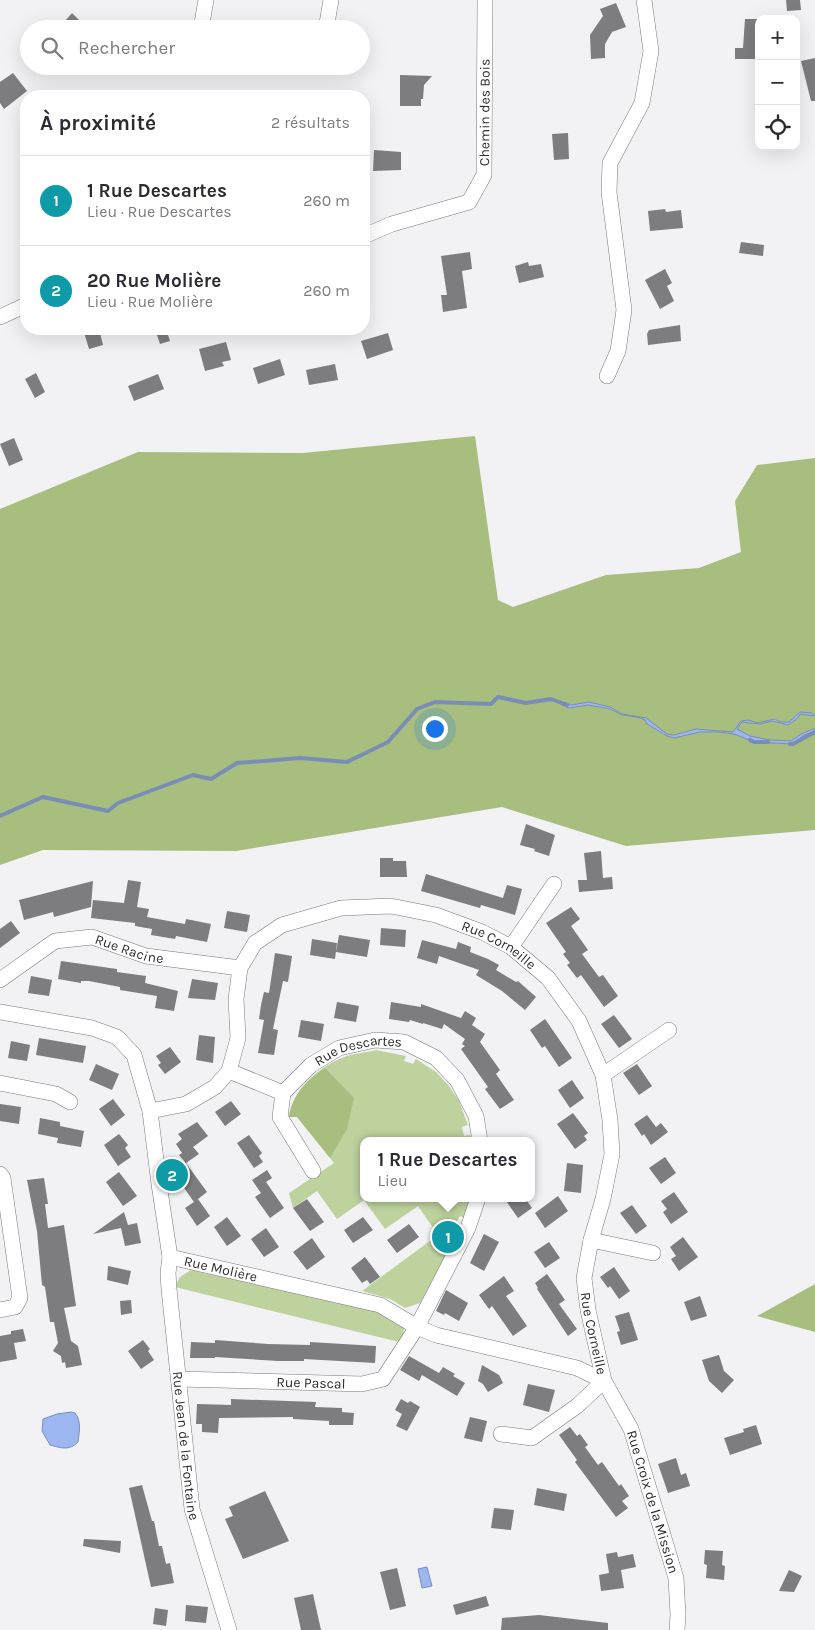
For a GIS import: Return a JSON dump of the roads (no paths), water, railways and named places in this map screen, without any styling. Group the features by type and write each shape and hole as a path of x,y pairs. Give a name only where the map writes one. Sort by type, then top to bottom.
{"street":[{"path":"203,20 206,0"},
{"path":"328,20 331,0"},
{"name":"Chemin des Bois","path":"370,233 392,224 469,202 484,175 485,0"},
{"path":"607,376 618,351 624,310 609,192 610,163 642,103 651,51 644,0"},
{"path":"0,317 20,309"},
{"path":"511,947 554,884"},
{"name":"Rue Corneille","path":"150,1111 186,1104 215,1087 229,1070 238,1038 236,999 240,968 255,942 282,925 341,908 391,906 436,915 482,932 511,947 548,978 569,1006 579,1021 603,1075 610,1120 612,1154 603,1199 591,1240 584,1278 588,1310 604,1381"},
{"name":"Rue Racine","path":"0,980 55,942 92,937 146,956 240,968"},
{"name":"Rue Molière","path":"0,1012 92,1028 117,1037 134,1056 150,1111 170,1257 380,1305 417,1327 436,1334 577,1368 604,1381"},
{"path":"603,1075 669,1030"},
{"name":"Rue Descartes","path":"283,1093 310,1066 339,1048 375,1040 404,1042 436,1058 457,1080 476,1116 479,1137"},
{"path":"229,1070 283,1093 280,1117 313,1171"},
{"path":"0,1083 56,1094 70,1102"},
{"path":"0,1174 4,1178 20,1298 15,1307 0,1310"},
{"path":"417,1327 468,1228 477,1202"},
{"path":"591,1240 653,1253"},
{"name":"Rue Jean de la Fontaine","path":"170,1257 168,1273 192,1509 229,1630"},
{"name":"Rue Pascal","path":"178,1379 362,1384 383,1379 417,1327"},
{"path":"501,1434 532,1438 576,1406 604,1381"},
{"name":"Rue Croix de la Mission","path":"604,1381 631,1429 676,1578 678,1615 676,1630"}],"water":[{"path":"564,702 571,705 589,702 610,707 622,714 646,718 667,734 674,735 696,729 733,732 741,721 748,720 758,723 774,719 781,722 789,722 800,712 812,713 815,716 800,714 798,718 788,725 772,721 760,724 742,722 737,729 750,736 770,740 791,741 813,729 815,731 804,735 793,744 754,742 734,734 719,732 700,732 674,738 667,736 647,724 645,720 637,717 622,715 610,709 588,705 569,708 562,705"},
{"path":"71,1412 75,1413 79,1420 78,1442 68,1448 50,1445 42,1431 43,1419"},
{"path":"427,1567 432,1586 422,1588 418,1569"}],"waterway":[{"path":"0,816 43,797 108,811 118,803 193,775 211,779 237,763 300,758 347,762 388,742 417,709 435,702 491,704 498,697 526,703 551,699 567,705"},
{"path":"790,744 815,732"},
{"path":"750,740 754,742 768,742"}],"place":[{"name":"20 Rue Molière","path":"172,1175"},
{"name":"1 Rue Descartes","path":"448,1237"}]}
